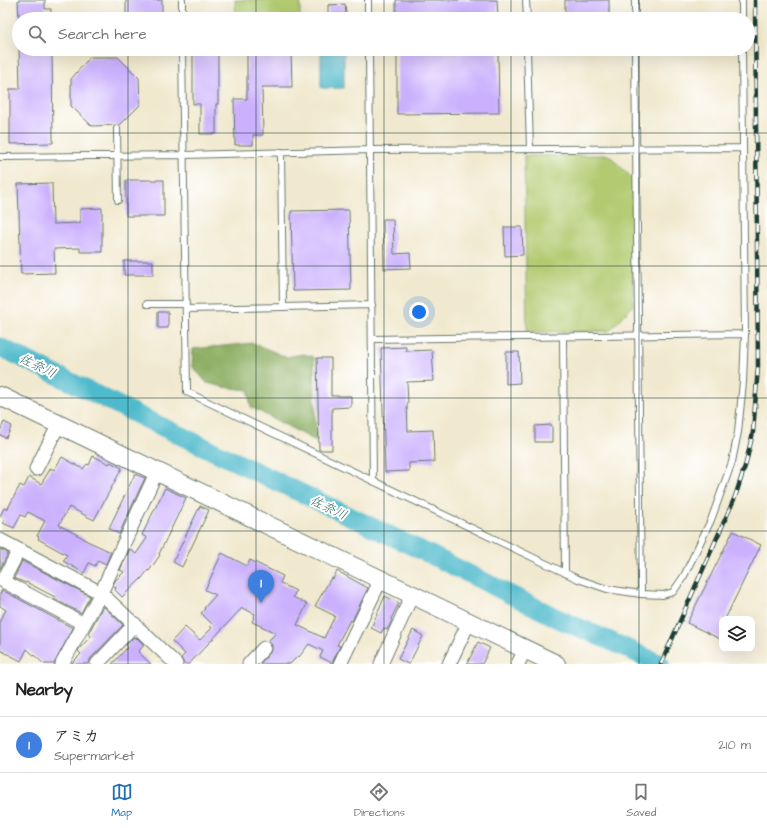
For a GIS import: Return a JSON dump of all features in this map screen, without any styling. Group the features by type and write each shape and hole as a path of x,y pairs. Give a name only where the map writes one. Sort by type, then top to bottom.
{"street":[{"path":"0,396 469,622 521,656 556,664"},
{"path":"36,469 59,424"},
{"path":"62,664 101,593 157,471"},
{"path":"0,540 101,593 176,664"},
{"path":"19,550 4,580 84,624"},
{"path":"340,664 381,579"},
{"path":"381,664 412,595"},
{"path":"449,664 469,622"},
{"path":"97,664 135,624"},
{"path":"249,664 264,648"}],"lane":[{"path":"182,0 182,12"},
{"path":"368,0 368,12"},
{"path":"526,0 527,12"},
{"path":"635,0 635,12"},
{"path":"742,0 742,12"},
{"path":"182,56 187,392 578,579 607,590 663,596 673,592 684,576 711,520 732,462 738,432 743,382 744,334 742,56"},
{"path":"369,56 373,481"},
{"path":"528,56 530,149"},
{"path":"635,56 641,594"},
{"path":"117,129 118,200"},
{"path":"0,157 184,155 370,150 743,148"},
{"path":"281,152 283,307"},
{"path":"147,304 186,307 372,305"},
{"path":"372,339 744,334"},
{"path":"563,337 565,573"}],"green space":[{"path":"235,0 300,0 300,12 236,12"},
{"path":"609,155 632,178 633,306 609,331 527,332 524,156"},
{"path":"253,343 286,357 303,354 314,357 316,441 251,407 248,390 207,383 192,366 193,349"}],"water":[{"path":"321,56 344,56 344,88 321,88"}],"building":[{"path":"18,0 45,0 45,9 51,9 51,12 19,12"},
{"path":"126,0 162,0 162,12 126,12"},
{"path":"396,0 497,0 498,12 396,12"},
{"path":"565,0 609,0 609,12 565,12"},
{"path":"345,4 346,12 328,12 328,5"},
{"path":"19,56 52,56 53,143 10,144 10,89 20,89"},
{"path":"193,56 218,56 218,104 216,104 216,134 200,134 200,104 193,104"},
{"path":"247,56 291,56 292,87 262,87 263,135 253,135 253,145 235,145 234,99 247,99"},
{"path":"397,56 498,56 499,113 397,114"},
{"path":"90,57 118,57 139,78 140,105 120,125 92,126 71,106 71,79"},
{"path":"126,180 164,180 164,216 126,216"},
{"path":"52,183 53,224 80,223 80,209 102,208 102,252 80,252 80,248 54,249 55,273 21,274 18,184"},
{"path":"349,210 351,290 293,291 291,211"},
{"path":"383,219 393,219 394,254 410,253 411,268 384,269"},
{"path":"504,227 522,227 523,255 505,256"},
{"path":"124,261 153,261 153,275 124,275"},
{"path":"158,312 168,312 168,328 158,328"},
{"path":"406,347 406,351 432,350 434,381 407,382 407,404 408,431 433,430 434,462 409,463 409,471 385,472 381,348"},
{"path":"506,352 519,352 520,383 506,384"},
{"path":"317,358 331,358 331,396 351,396 351,407 332,408 332,450 319,450"},
{"path":"4,422 12,426 6,438 0,435"},
{"path":"552,425 552,442 535,442 535,426"},
{"path":"93,456 109,464 110,462 122,468 94,520 69,507 59,525 85,540 111,552 106,564 98,560 95,566 89,563 84,573 63,561 67,555 38,539 39,537 37,536 45,521 28,512 25,517 21,515 14,528 3,523 5,519 0,516 4,508 7,510 20,485 24,487 29,477 41,484 51,468 54,470 62,457 83,469 87,464 89,465"},
{"path":"135,474 145,478 119,534 109,528"},
{"path":"165,488 186,498 159,554 160,555 149,571 148,570 142,578 122,597 115,590 116,588 113,585 124,572 120,570 130,549 136,554 147,538 142,535"},
{"path":"200,506 209,510 182,567 173,562"},
{"path":"733,531 761,545 726,616 719,616 719,639 687,623"},
{"path":"0,549 8,553 0,569"},
{"path":"222,553 247,566 250,560 283,576 280,583 296,591 293,597 307,604 297,625 324,638 335,616 315,606 331,578 333,579 337,571 368,588 352,621 350,620 337,645 340,646 332,663 320,657 323,651 309,644 299,657 298,656 290,664 260,664 272,650 272,645 268,641 276,633 252,622 255,614 242,608 189,664 184,664 181,658 185,654 172,641 185,627 200,640 212,628 210,626 212,624 201,613 216,595 205,590"},
{"path":"22,561 90,596 81,613 54,599 55,597 26,582 14,578"},
{"path":"2,590 73,628 54,664 44,664 27,649 21,661 0,650 0,620 6,610 0,606 0,594"},
{"path":"385,596 399,603 387,630 384,628 381,633 371,628"},
{"path":"103,606 123,625 91,658 88,664 71,664 81,654 78,651 79,649 91,636 88,634"},
{"path":"413,630 423,636 408,664 398,659"},
{"path":"134,637 144,645 138,652 151,664 112,664 128,647 126,645"},
{"path":"478,642 490,648 482,664 467,664"}],"waterway":[{"name":"佐奈川","path":"0,347 152,422 433,556 559,619 660,664"}],"railway":[{"path":"661,664 735,497 746,463 753,432 758,367 755,0"}],"place":[{"name":"アミカ","path":"261,603"}]}
